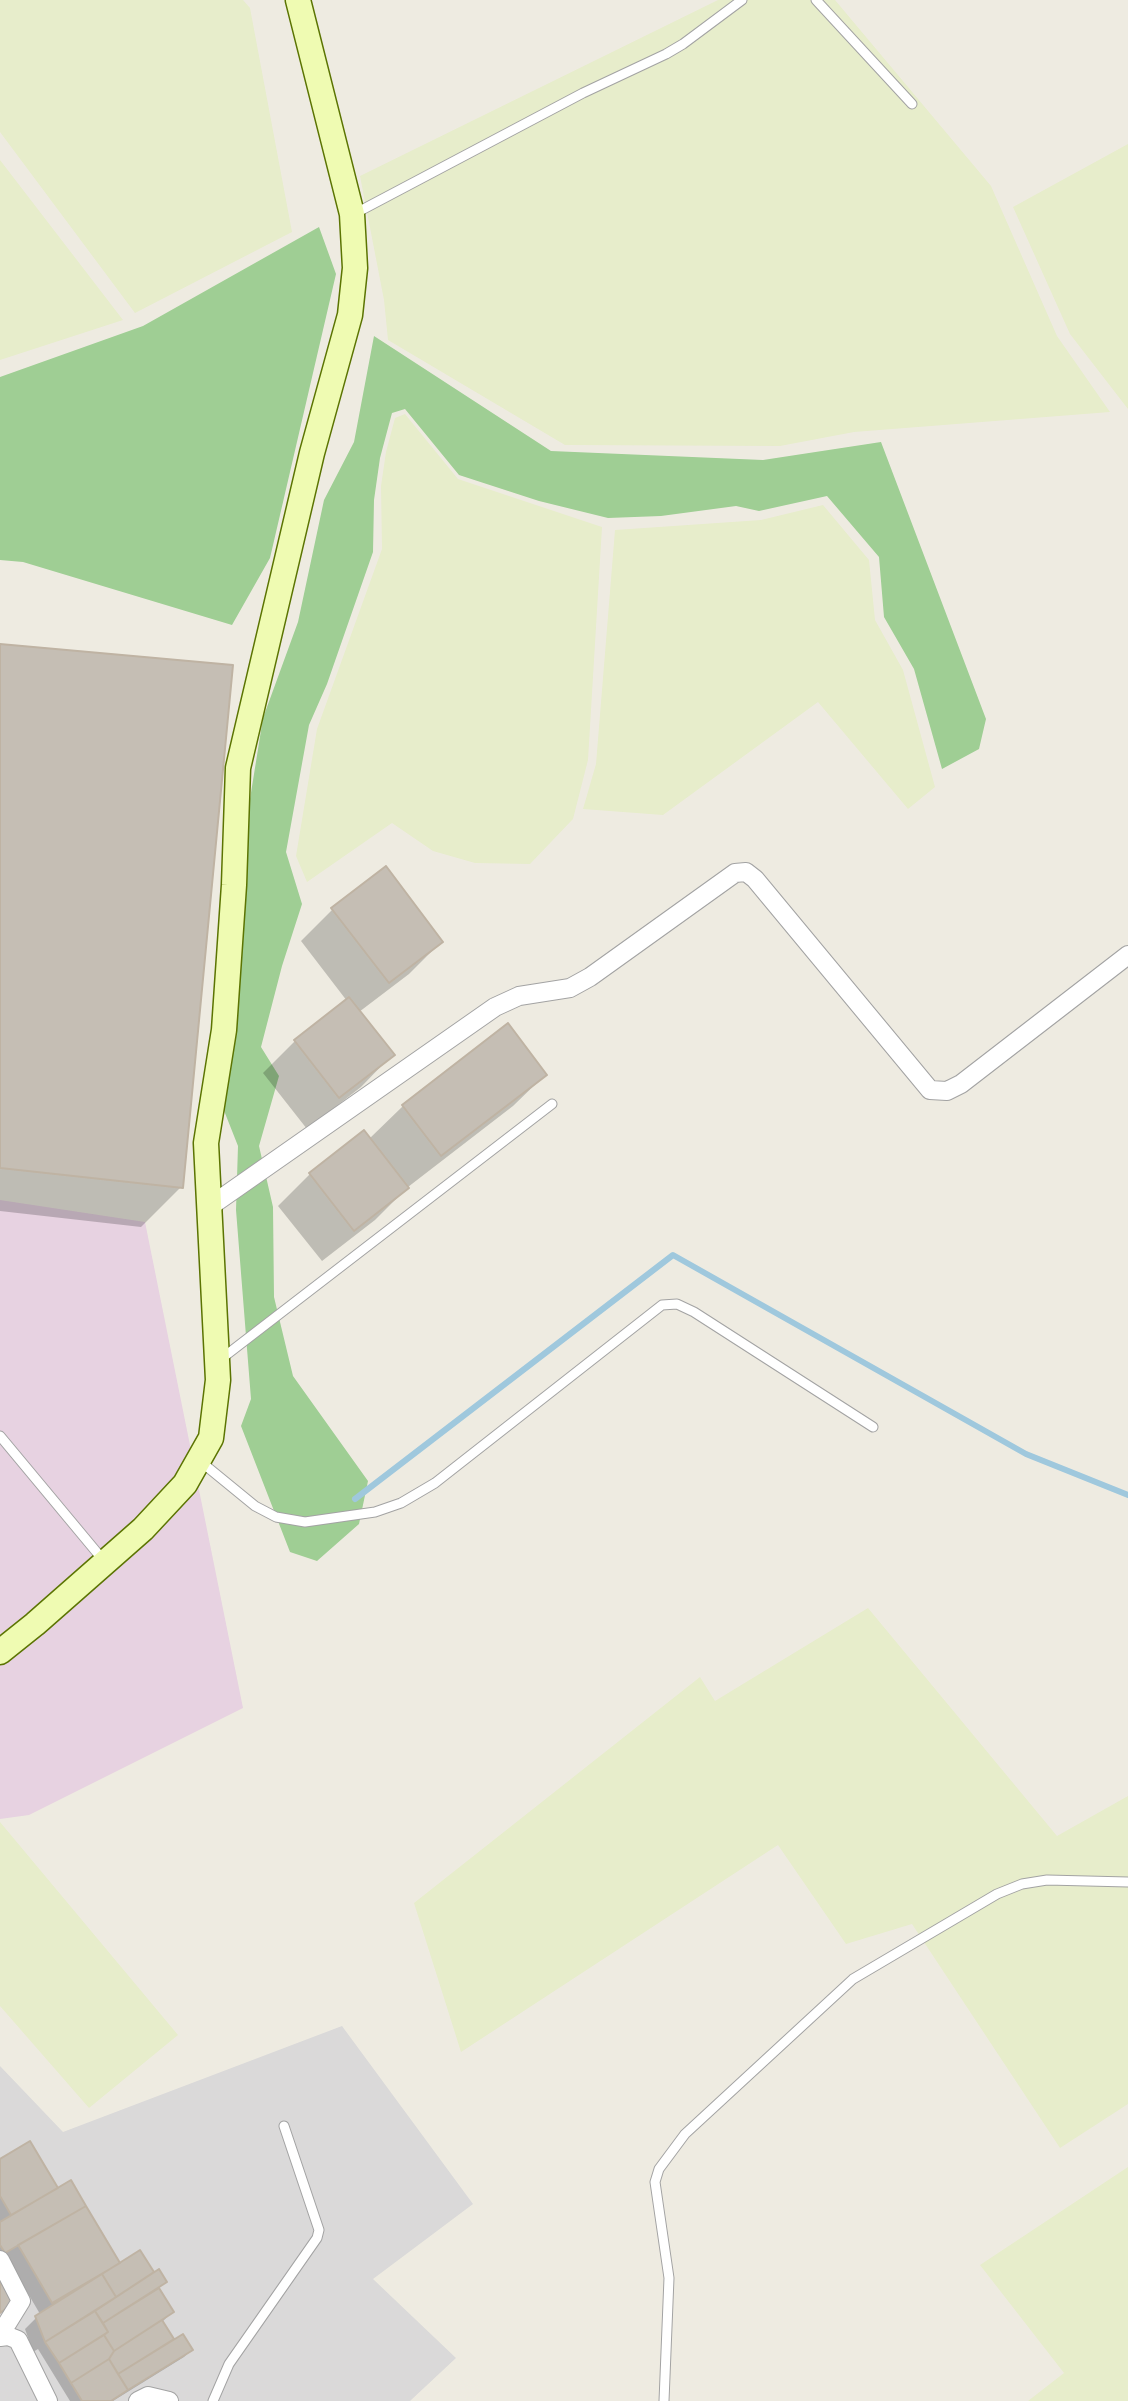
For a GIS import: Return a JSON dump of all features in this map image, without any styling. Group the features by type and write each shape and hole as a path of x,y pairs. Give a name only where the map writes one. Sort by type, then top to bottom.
{"street":[{"path":"0,1651 35,1625 143,1529 185,1484 211,1438 218,1380 206,1143 225,1030 238,768 312,453 350,315 355,268 352,214 298,0"},
{"path":"209,1207 495,1007 519,996 570,988 590,977 724,878 735,873 746,872 755,879 930,1090 947,1091 961,1084 1128,955"},
{"path":"0,2260 21,2301 0,2336"},
{"path":"0,2336 18,2340 48,2401"},
{"path":"138,2401 148,2396 169,2401"}],"lane":[{"path":"352,214 571,99 674,49 742,0"},
{"path":"816,0 912,104"},
{"path":"216,1363 552,1104"},
{"path":"199,1460 255,1506 276,1517 305,1522 375,1512 401,1503 435,1483 662,1305 677,1304 694,1312 873,1427"},
{"path":"0,1436 106,1563"},
{"path":"664,2401 669,2278 655,2182 659,2169 685,2134 853,1979 997,1894 1023,1884 1047,1880 1128,1882"},
{"path":"213,2401 229,2364 320,2230 284,2126"}],"shaded area":[{"path":"0,1200 145,1222 243,1708 29,1815 0,1819"},
{"path":"342,2026 473,2204 373,2279 456,2358 410,2401 0,2401 0,2066 63,2132"}],"green space":[{"path":"0,0 243,0 250,8 292,232 135,313 0,132"},
{"path":"718,0 835,0 991,186 1057,336 1110,412 854,432 780,446 565,445 388,340 384,300 360,176"},
{"path":"1128,144 1128,409 1070,334 1013,207"},
{"path":"0,160 123,320 0,360"},
{"path":"319,227 336,274 270,558 232,625 23,562 0,560 0,377 143,326"},
{"path":"374,336 551,451 763,460 881,442 986,719 979,749 942,769 914,669 884,617 879,557 827,496 759,511 736,506 661,516 608,518 539,501 459,475 405,409 392,413 380,458 374,500 373,552 327,684 309,725 286,852 302,904 282,966 261,1047 279,1076 259,1146 273,1207 274,1297 293,1376 368,1481 359,1524 317,1561 290,1552 241,1426 251,1399 236,1210 238,1146 221,1103 245,830 263,718 298,622 324,500 354,442"},
{"path":"405,414 458,479 602,527 588,760 573,819 530,864 475,863 433,851 392,823 307,882 296,856 317,729 382,549 381,486 386,452 395,418"},
{"path":"823,505 869,560 875,620 903,670 935,787 908,809 818,702 663,815 583,809 596,764 615,530 761,520"},
{"path":"868,1608 1057,1836 1128,1796 1128,2104 1060,2148 912,1924 846,1944 778,1845 461,2052 414,1903 700,1677 715,1701"},
{"path":"0,1822 178,2035 89,2108 0,2006"},
{"path":"1128,2167 1128,2401 1028,2401 1064,2373 980,2265"}],"building":[{"path":"0,644 233,665 183,1188 0,1168"},
{"path":"386,866 443,942 389,983 331,908"},
{"path":"349,997 395,1055 339,1098 294,1040"},
{"path":"508,1023 547,1075 441,1156 402,1105"},
{"path":"364,1130 409,1188 354,1231 309,1173"},
{"path":"30,2141 58,2188 11,2215 0,2196 0,2159"},
{"path":"71,2180 86,2206 5,2253 0,2245 0,2222"},
{"path":"86,2206 120,2263 52,2303 18,2245"},
{"path":"140,2250 154,2272 116,2297 102,2274"},
{"path":"159,2269 167,2282 103,2323 95,2311"},
{"path":"102,2274 116,2297 45,2342 35,2316"},
{"path":"0,2281 14,2303 0,2313"},
{"path":"159,2288 174,2312 114,2351 104,2335 108,2332 103,2323"},
{"path":"95,2311 108,2332 59,2363 45,2342"},
{"path":"162,2320 174,2339 118,2374 109,2359 114,2351"},
{"path":"183,2334 193,2350 128,2390 118,2374"},
{"path":"104,2335 114,2351 109,2359 71,2383 59,2363"},
{"path":"109,2359 128,2390 111,2401 82,2401 71,2383"}],"waterway":[{"path":"355,1499 673,1255 1026,1454 1128,1495"}]}
